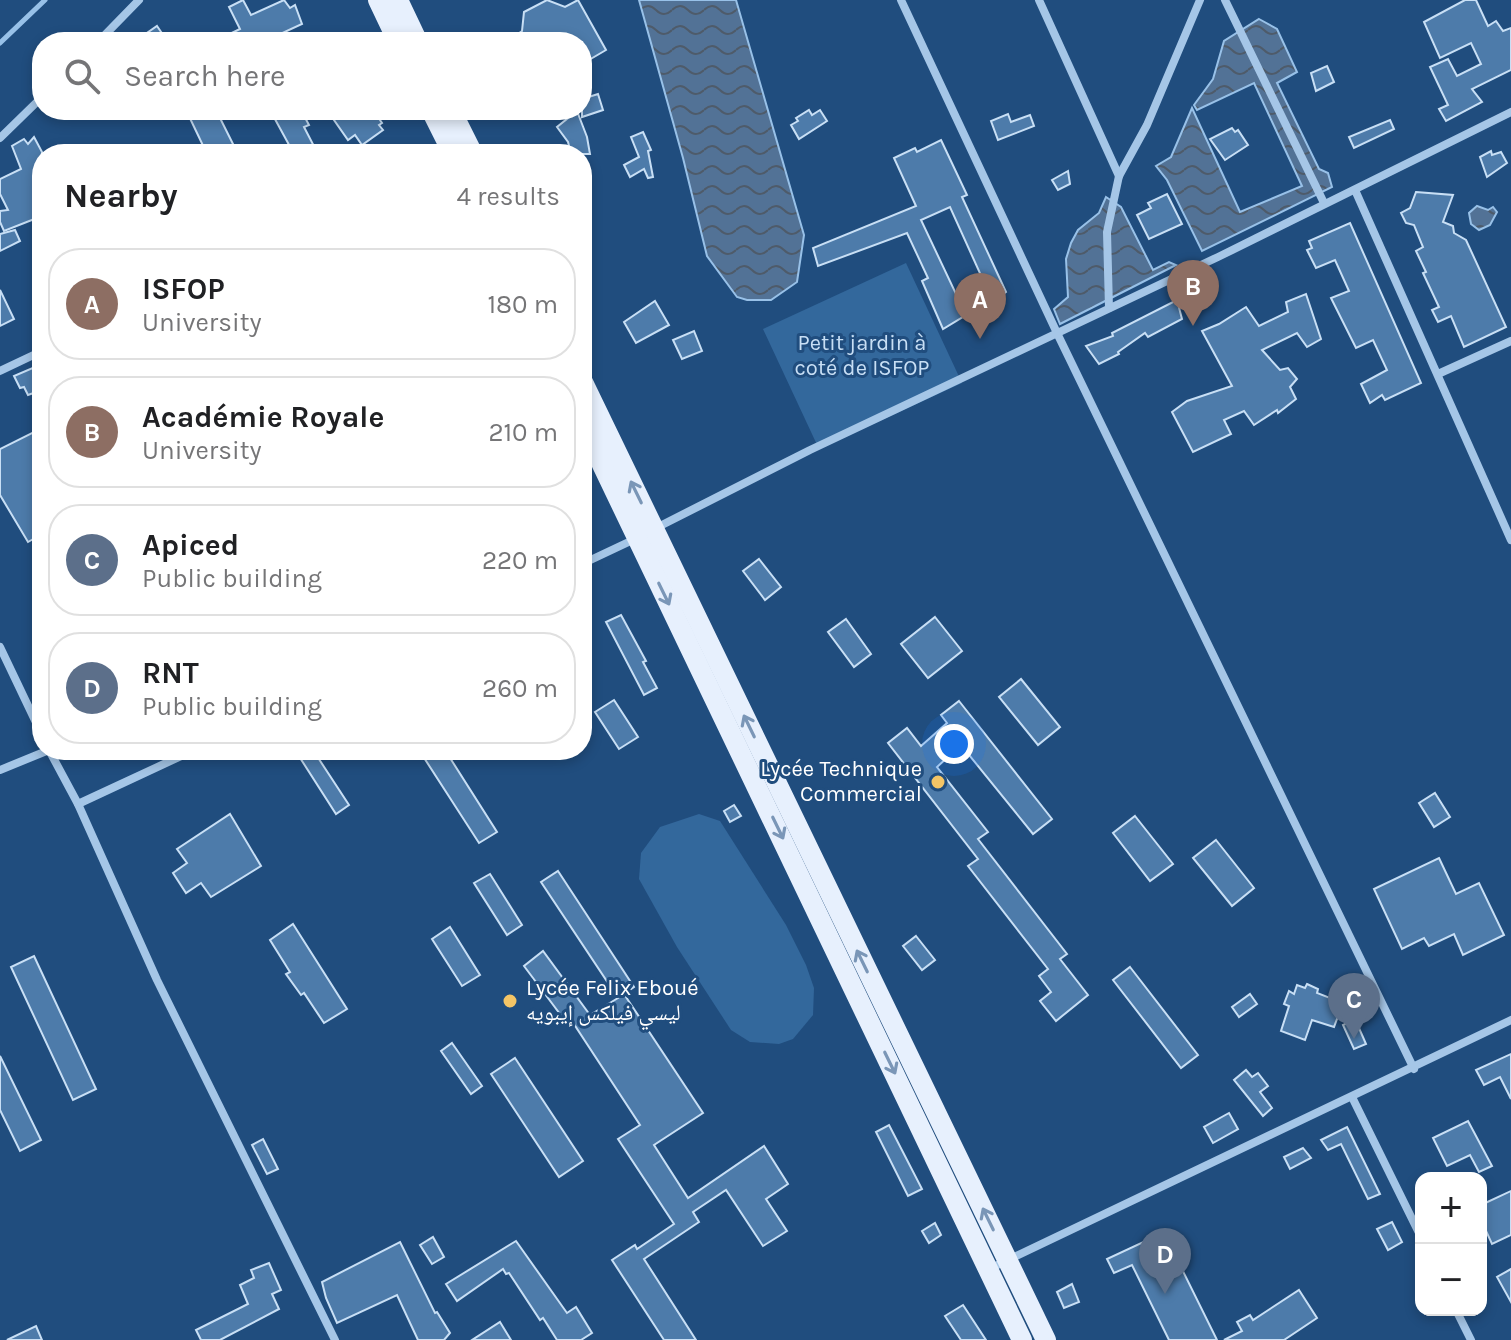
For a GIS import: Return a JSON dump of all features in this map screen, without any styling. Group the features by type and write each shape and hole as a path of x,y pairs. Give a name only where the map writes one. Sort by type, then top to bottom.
{"main road":[{"path":"378,0 393,32"},
{"path":"398,0 413,32"},
{"path":"438,120 456,144"},
{"path":"454,120 460,144"},
{"path":"592,404 645,533 878,1016 1022,1340"},
{"path":"592,440 645,533"},
{"path":"878,1016 1008,1260 1046,1340"}],"street":[{"path":"108,32 139,0"},
{"path":"901,0 1057,333 1414,1069"},
{"path":"1039,0 1119,176"},
{"path":"1109,308 1107,232 1119,176 1147,125 1200,0"},
{"path":"1225,0 1324,203"},
{"path":"0,138 32,107"},
{"path":"592,559 810,450 1218,257 1511,112"},
{"path":"1355,190 1511,540"},
{"path":"1438,374 1511,341"},
{"path":"0,371 32,356"},
{"path":"0,647 32,714"},
{"path":"0,770 32,757"},
{"path":"54,760 78,804 157,980 335,1340"},
{"path":"78,804 173,760"},
{"path":"989,1269 1414,1069 1511,1020"},
{"path":"1352,1097 1415,1225"},
{"path":"1459,1316 1471,1340"}],"green space":[{"name":"Petit jardin à coté de ISFOP","path":"906,263 962,383 819,449 763,329"},
{"path":"699,814 720,821 786,925 806,965 814,988 813,1015 793,1039 779,1044 750,1042 731,1030 677,947 639,879 641,853 660,827"}],"water":[{"path":"639,0 736,0 804,235 797,282 771,300 737,297 707,256"},
{"path":"1259,19 1277,29 1297,72 1277,83 1319,169 1328,173 1332,187 1202,251 1167,180 1156,166 1171,157 1192,108 1240,212 1302,186 1254,83 1197,110 1194,105 1213,79 1224,41"},
{"path":"1106,197 1121,207 1153,270 1169,262 1176,265 1060,324 1054,309 1068,297 1066,259 1071,243 1078,230 1099,213"},
{"path":"1477,206 1488,210 1493,207 1497,212 1490,225 1479,230 1471,224 1469,213"}],"building":[{"path":"243,0 251,15 284,0 290,8 295,5 302,24 285,32 234,32 240,29 229,7"},
{"path":"547,0 565,7 578,0 606,50 592,58 592,32 521,32 524,12"},
{"path":"1465,0 1476,0 1488,26 1496,21 1503,31 1511,28 1511,70 1472,89 1482,102 1446,121 1439,109 1448,105 1430,67 1448,59 1457,76 1481,64 1471,43 1440,58 1424,22"},
{"path":"1327,66 1334,82 1316,91 1311,73"},
{"path":"598,94 603,110 592,114 592,96"},
{"path":"809,110 812,115 820,110 827,121 799,139 791,125"},
{"path":"1008,114 1011,122 1030,115 1034,126 998,140 991,121"},
{"path":"191,120 221,120 233,144 202,144"},
{"path":"275,120 306,120 309,125 304,127 313,144 289,144"},
{"path":"334,120 380,120 382,123 379,125 383,130 363,144 355,135 348,140"},
{"path":"566,120 580,120 588,144 568,144 557,127"},
{"path":"1390,120 1394,129 1354,148 1349,137"},
{"path":"1232,128 1235,132 1238,130 1248,145 1225,160 1210,139"},
{"path":"643,132 651,150 648,151 653,177 648,178 644,169 630,177 624,165 639,157 631,137"},
{"path":"34,137 38,144 32,144 32,220 4,231 0,211 8,210 0,194 0,179 21,169 12,146 24,139 28,144"},
{"path":"941,140 967,195 962,197 1006,292 993,302 950,207 921,220 966,315 943,329 922,281 928,278 907,233 818,266 813,248 916,206 894,158 915,148 917,152"},
{"path":"1491,151 1492,155 1501,152 1507,163 1487,177 1480,157"},
{"path":"1068,171 1070,184 1058,190 1052,180"},
{"path":"1416,192 1453,195 1443,222 1453,226 1454,233 1466,240 1506,327 1464,347 1451,316 1438,322 1432,310 1439,307 1416,251 1423,247 1414,225 1406,223 1401,213 1410,208"},
{"path":"1167,194 1182,224 1149,239 1137,215 1151,208 1148,203"},
{"path":"1350,223 1421,383 1385,400 1382,395 1370,403 1361,384 1387,370 1373,340 1356,348 1331,298 1349,291 1335,260 1316,268 1307,250 1312,248 1309,241"},
{"path":"15,230 20,241 0,251 0,234"},
{"path":"0,290 14,319 0,326"},
{"path":"1306,294 1321,339 1307,347 1297,333 1262,350 1280,370 1288,368 1297,379 1290,387 1296,399 1278,413 1277,410 1254,425 1244,411 1224,420 1231,434 1193,452 1172,412 1187,401 1232,386 1202,331 1246,307 1259,326 1288,312 1286,302"},
{"path":"1177,300 1182,319 1148,337 1145,333 1119,354 1099,364 1086,346 1113,336 1112,333"},
{"path":"655,301 669,325 636,343 624,322"},
{"path":"694,331 702,351 682,359 673,340"},
{"path":"32,368 32,394 28,395 24,387 20,388 14,376"},
{"path":"32,433 32,540 28,542 0,495 0,449"},
{"path":"759,559 781,587 765,600 743,571"},
{"path":"621,615 657,688 644,695 606,622"},
{"path":"935,617 962,651 928,678 901,644"},
{"path":"846,619 871,654 854,667 828,632"},
{"path":"1021,679 1060,727 1038,745 999,697"},
{"path":"614,700 638,737 619,749 595,712"},
{"path":"959,701 1052,819 1033,834 961,745 937,767 988,832 978,839 1067,954 1060,959 1088,995 1056,1021 1040,1001 1051,992 1039,976 1048,969 968,866 978,859 888,743 907,728 921,746 947,723 941,715"},
{"path":"301,760 320,760 349,805 336,814"},
{"path":"425,760 451,760 497,832 479,843"},
{"path":"1435,793 1450,817 1434,827 1419,803"},
{"path":"734,805 741,816 730,822 724,811"},
{"path":"230,814 261,866 211,897 201,883 186,893 173,873 187,863 177,849"},
{"path":"1135,816 1173,864 1150,881 1113,833"},
{"path":"1216,840 1254,888 1232,906 1193,858"},
{"path":"1439,858 1456,894 1479,883 1504,935 1463,955 1454,934 1429,946 1424,938 1402,949 1374,889"},
{"path":"558,871 634,987 624,994 703,1113 654,1145 688,1198 764,1146 788,1184 766,1199 787,1231 763,1246 726,1190 693,1212 699,1222 644,1259 696,1340 664,1340 612,1260 635,1245 637,1249 674,1224 618,1139 640,1125 568,1015 563,1018 524,966 543,951 590,1015 618,998 541,882"},
{"path":"490,874 522,925 507,935 474,883"},
{"path":"293,924 347,1009 324,1023 304,993 301,995 286,974 290,972 270,940"},
{"path":"450,927 480,975 462,986 432,939"},
{"path":"916,936 935,960 922,970 903,946"},
{"path":"34,956 96,1089 73,1100 11,967"},
{"path":"1130,967 1198,1055 1181,1068 1113,980"},
{"path":"1307,984 1318,989 1317,993 1343,1003 1334,1027 1312,1020 1305,1040 1281,1031 1289,1006 1284,1004 1289,991 1294,994 1297,985 1305,988"},
{"path":"1250,994 1257,1004 1239,1017 1232,1007"},
{"path":"1355,1019 1366,1044 1354,1049 1343,1025"},
{"path":"452,1043 482,1086 471,1094 441,1051"},
{"path":"1511,1054 1511,1099 1500,1077 1484,1085 1476,1070"},
{"path":"0,1056 41,1140 20,1151 0,1110"},
{"path":"515,1058 583,1161 559,1177 491,1074"},
{"path":"1246,1070 1252,1077 1258,1073 1268,1086 1260,1092 1272,1108 1263,1116 1234,1080"},
{"path":"1229,1113 1238,1129 1213,1143 1204,1127"},
{"path":"1468,1121 1492,1166 1479,1172 1470,1155 1447,1166 1433,1138"},
{"path":"889,1125 922,1189 908,1196 876,1132"},
{"path":"1347,1127 1380,1194 1368,1199 1341,1144 1328,1150 1321,1140"},
{"path":"263,1139 278,1169 267,1174 252,1145"},
{"path":"1303,1148 1311,1158 1290,1169 1284,1157"},
{"path":"1511,1191 1511,1235 1492,1244 1487,1233 1487,1202"},
{"path":"1392,1222 1402,1242 1388,1250 1377,1229"},
{"path":"935,1223 941,1235 929,1243 922,1231"},
{"path":"1167,1231 1174,1245 1171,1247 1217,1340 1169,1340 1132,1265 1114,1273 1107,1259"},
{"path":"433,1237 444,1257 432,1264 420,1245"},
{"path":"516,1241 567,1313 576,1307 592,1333 581,1340 557,1340 503,1269 457,1301 446,1284"},
{"path":"400,1242 435,1313 450,1333 444,1340 418,1340 397,1295 337,1323 322,1282"},
{"path":"269,1263 281,1290 272,1294 279,1309 220,1340 201,1340 196,1330 248,1304 240,1285 254,1278 251,1270"},
{"path":"1511,1269 1511,1302 1497,1277"},
{"path":"1072,1284 1079,1302 1064,1308 1057,1292"},
{"path":"1299,1290 1317,1318 1284,1340 1224,1340 1242,1331 1237,1322 1250,1315 1253,1320"},
{"path":"963,1305 986,1340 961,1340 945,1316"},
{"path":"500,1322 511,1340 472,1340"},
{"path":"36,1326 42,1340 7,1340"}],"waterway":[{"path":"0,43 45,0"}],"place":[{"name":"Académie Royale","path":"1193,326"},
{"name":"ISFOP","path":"980,339"},
{"name":"Lycée Technique Commercial","path":"938,782"},
{"name":"Lycée Felix Eboué ليسي فيلكس إيبويه","path":"510,1001"},
{"name":"Apiced","path":"1354,1039"},
{"name":"RNT","path":"1165,1294"}]}
